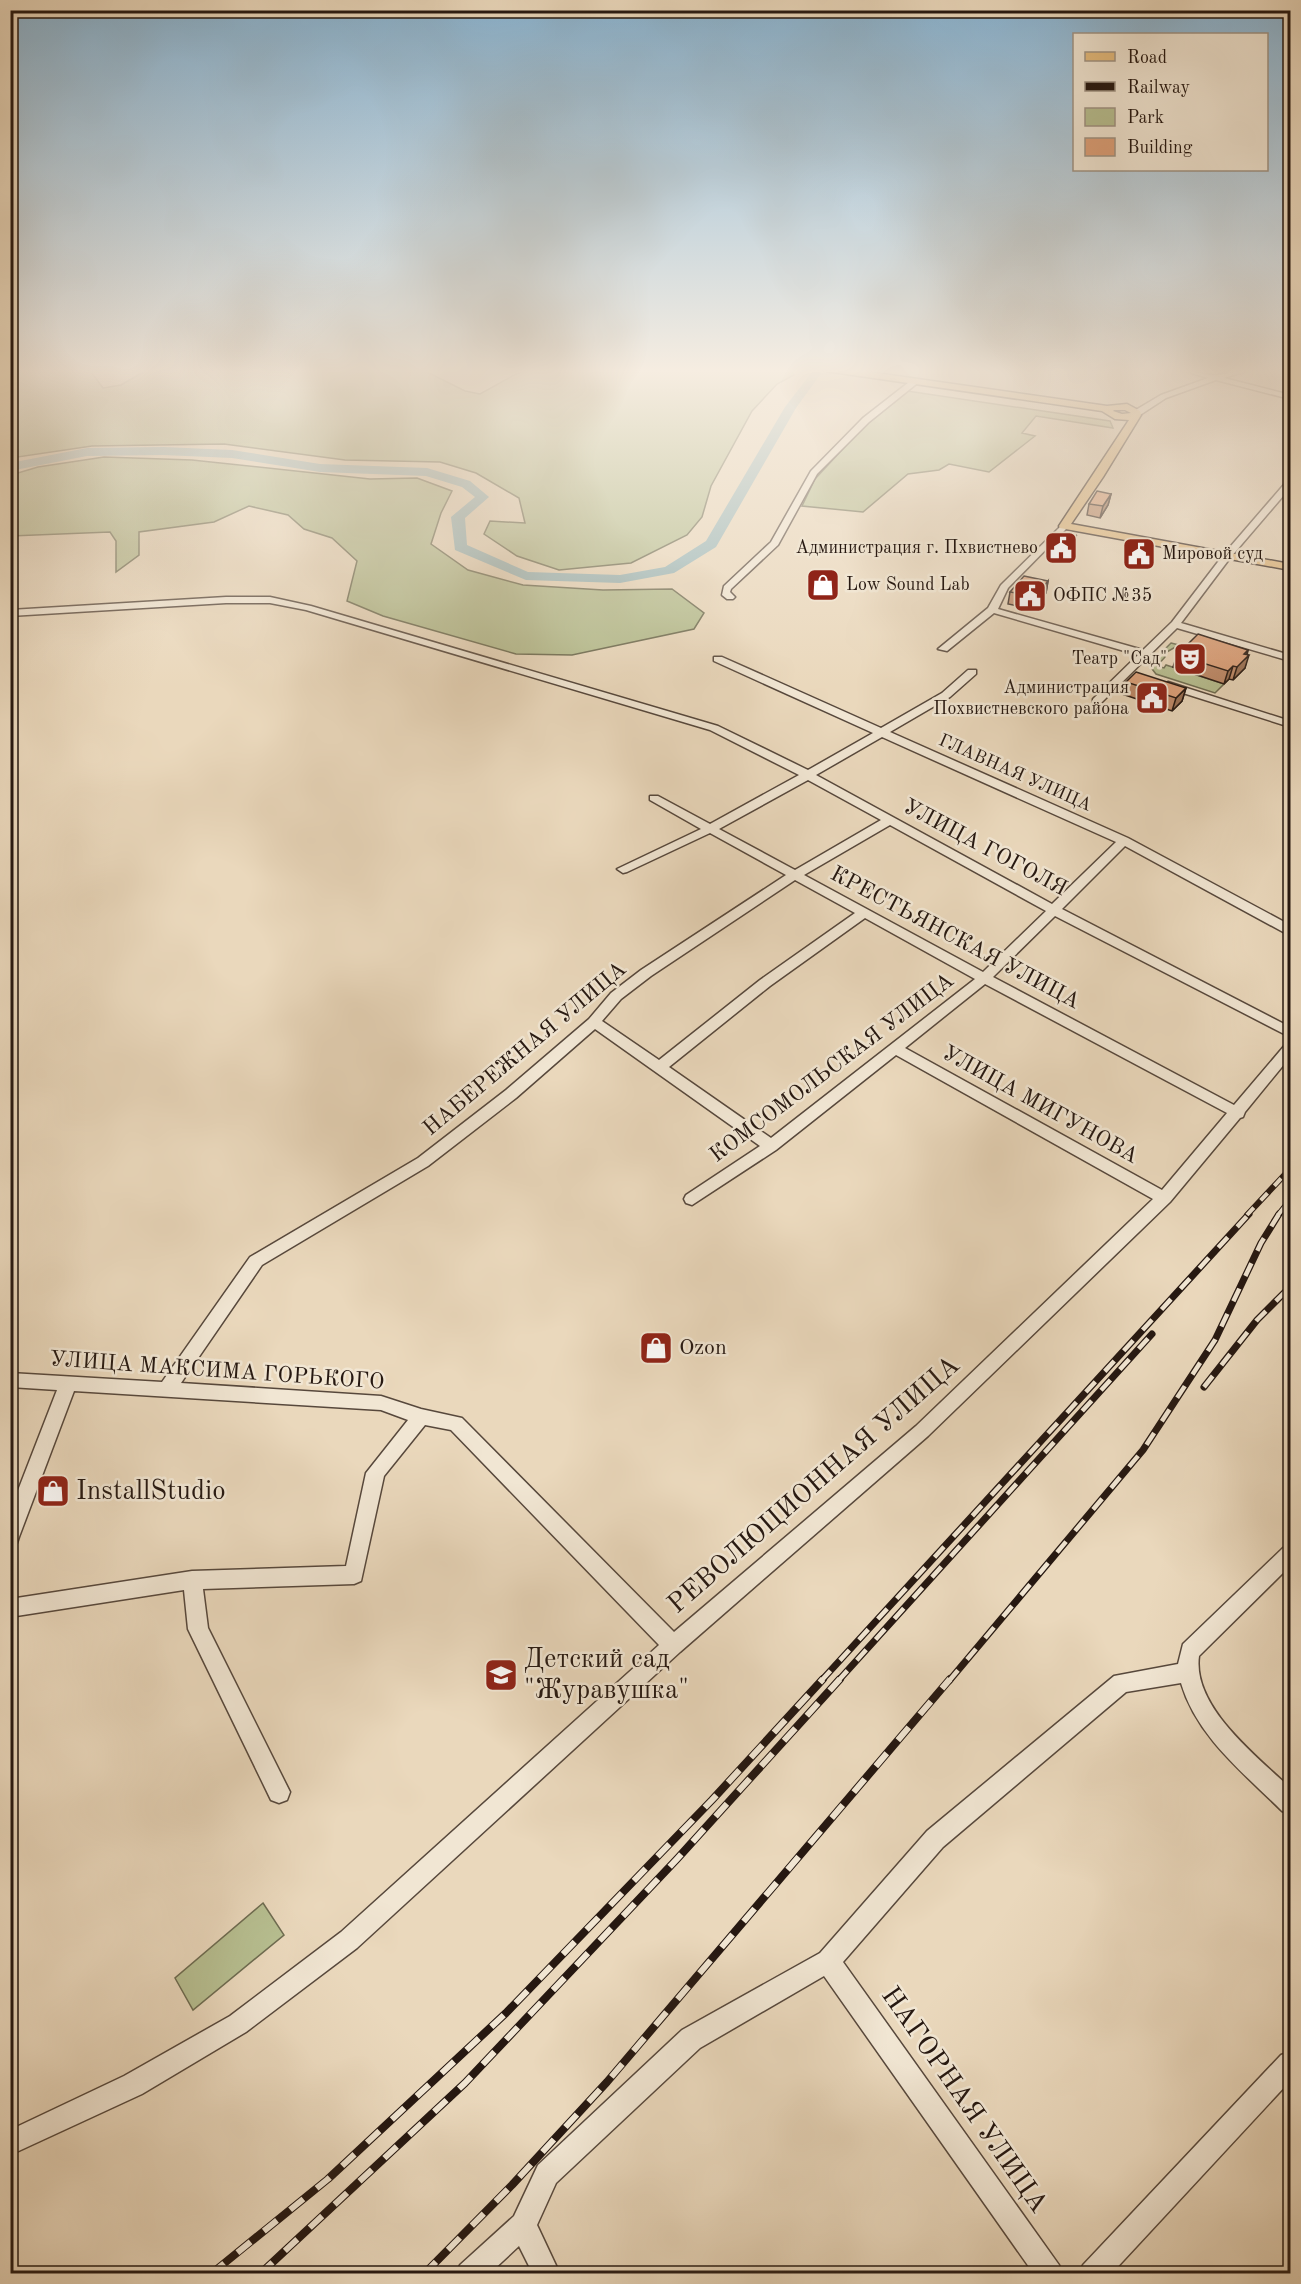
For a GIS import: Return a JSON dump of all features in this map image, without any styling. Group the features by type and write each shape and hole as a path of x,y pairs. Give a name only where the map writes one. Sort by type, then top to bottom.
{"main road":[{"path":"1100,475 1064,526 1290,567"}],"street":[{"path":"730,597 725,593 727,588 775,543 813,475"},
{"path":"1097,701 1134,674 1147,654 1175,624 1227,556 1290,483"},
{"path":"943,649 992,610 1004,587 1064,526"},
{"name":"УЛИЦА ГОГОЛЯ","path":"10,613 226,600 270,600 308,608 714,728 808,775 1054,910 1290,1033"},
{"path":"992,610 1147,654"},
{"path":"1175,624 1290,658"},
{"name":"ГЛАВНАЯ УЛИЦА","path":"718,659 1124,841 1290,930"},
{"path":"623,869 710,829 808,775 946,696 972,672"},
{"path":"1162,683 1290,724"},
{"name":"КРЕСТЬЯНСКАЯ УЛИЦА","path":"654,798 1238,1113"},
{"name":"НАБЕРЕЖНАЯ УЛИЦА","path":"167,1389 256,1262 423,1162 511,1094 594,1022 616,996 646,973 794,875 889,820"},
{"name":"КОМСОМОЛЬСКАЯ УЛИЦА","path":"692,1199 771,1146 984,978 1124,841"},
{"path":"660,1067 765,983 865,912"},
{"path":"594,1022 771,1146"},
{"name":"РЕВОЛЮЦИОННАЯ УЛИЦА","path":"10,2143 133,2085 238,2024 349,1940 673,1645 921,1431 1164,1198 1238,1113 1290,1048"},
{"name":"УЛИЦА МИГУНОВА","path":"896,1049 1164,1198"},
{"name":"УЛИЦА МАКСИМА ГОРЬКОГО","path":"10,1380 381,1403 421,1417 456,1423 673,1645"},
{"path":"10,1538 68,1384"},
{"path":"10,1608 192,1580 354,1575 375,1473 421,1417"},
{"path":"1290,1554 1190,1651 1188,1672 1196,1698 1216,1729 1290,1803"},
{"path":"192,1580 198,1629 279,1792"},
{"path":"469,2274 523,2225 547,2174 691,2039 828,1961 935,1839 1121,1683 1188,1672"},
{"name":"НАГОРНАЯ УЛИЦА","path":"828,1961 1050,2274"},
{"path":"1092,2274 1290,2064"},
{"path":"523,2225 547,2274"}],"green space":[{"path":"11,475 329,475 370,479 417,478 452,491 441,513 431,544 468,570 523,585 603,590 672,589 704,613 694,629 572,655 516,654 383,616 347,601 357,561 332,538 304,529 288,515 249,506 214,522 139,532 139,555 116,572 116,541 110,532 11,536"},
{"path":"479,475 717,475 711,486 702,517 687,535 631,563 559,570 517,556 484,534 490,521 525,523 519,498"},
{"path":"819,475 907,475 863,512 802,506"},
{"path":"1171,643 1179,645 1165,653 1165,657 1157,666 1164,668 1166,665 1224,684 1215,693 1156,674 1149,665"},
{"path":"263,1903 284,1935 193,2010 175,1978"}],"building":[{"path":"1097,491 1111,494 1103,506 1089,504"},
{"path":"1060,533 1076,536 1064,548 1048,544"},
{"path":"1024,576 1048,581 1036,596 1010,592"},
{"path":"1198,634 1248,650 1244,654 1249,655 1237,667 1233,666 1228,671 1177,655"},
{"path":"1136,672 1186,688 1176,698 1126,682"}],"waterway":[{"path":"435,475 466,484 483,497 458,517 460,547 526,576 620,579 669,570 711,544 752,475"}],"railway":[{"path":"1247,1215 1290,1169"},
{"path":"1278,1215 1290,1200"},
{"path":"821,1681 1249,1214"},
{"path":"949,1681 1143,1450 1215,1340 1261,1243 1279,1214"},
{"path":"1204,1387 1257,1320 1290,1287"},
{"path":"838,1681 1152,1334"},
{"path":"211,2274 328,2179 506,2013 712,1800 823,1679"},
{"path":"260,2274 465,2083 677,1859 840,1679"},
{"path":"424,2274 512,2185 607,2082 950,1679"}],"place":[{"name":"Администрация г. Пхвистнево","path":"1061,548"},
{"name":"Мировой суд","path":"1139,554"},
{"name":"Low Sound Lab","path":"823,585"},
{"name":"ОФПС №35","path":"1030,596"},
{"name":"Театр \"Сад\"","path":"1190,659"},
{"name":"Администрация Похвистневского района","path":"1152,698"},
{"name":"Ozon","path":"656,1348"},
{"name":"InstallStudio","path":"53,1491"},
{"name":"Детский сад \"Журавушка\"","path":"501,1675"}]}
